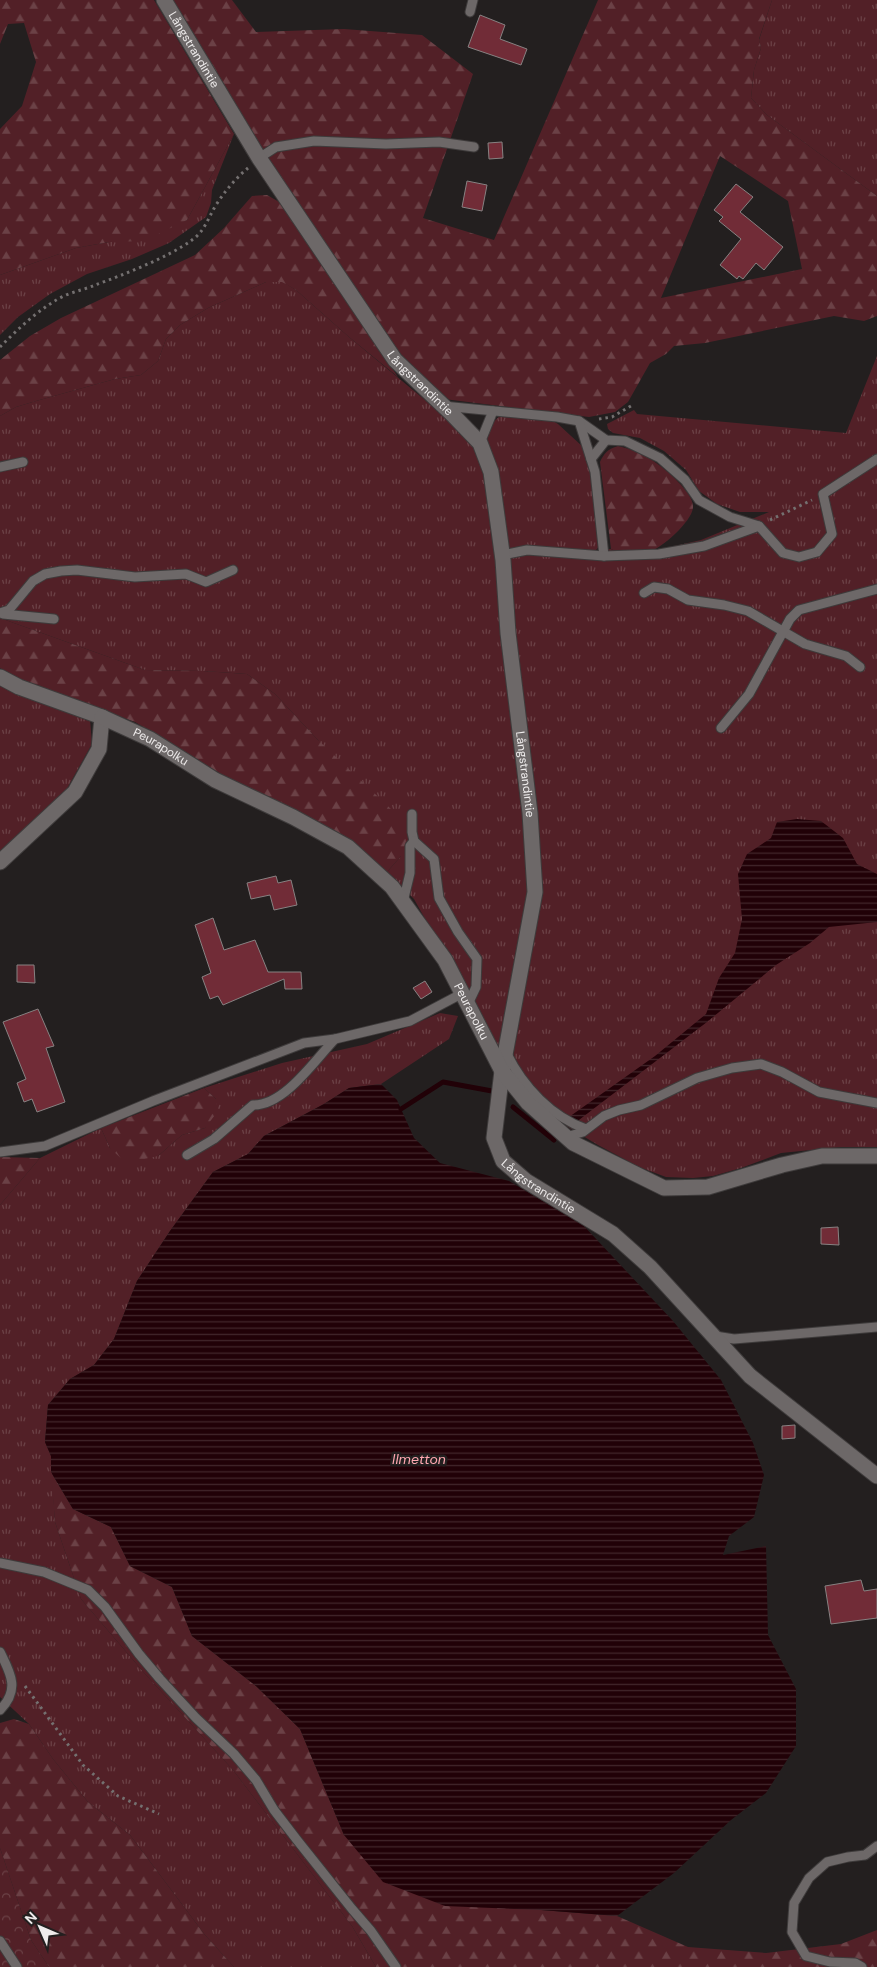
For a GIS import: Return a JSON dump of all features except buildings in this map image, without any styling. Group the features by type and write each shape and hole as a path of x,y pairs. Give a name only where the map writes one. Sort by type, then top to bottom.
{"street":[{"name":"Långstrandintie","path":"164,0 258,158 395,360 480,444 491,472 502,555 508,633 530,814 535,892 502,1071 494,1138 503,1161 526,1181 613,1234 650,1267 750,1376 769,1393 877,1476"},
{"name":"Peurapolku","path":"0,677 19,687 102,718 150,739 215,780 293,817 348,847 392,887 445,960 502,1071 528,1103 573,1143 664,1188 708,1187 782,1165 822,1156 877,1156"},
{"path":"0,862 75,792 99,749 102,718"}],"lane":[{"path":"470,12 473,0"},
{"path":"258,158 276,147 314,141 386,144 439,142 474,147"},
{"path":"443,406 557,417 578,421 606,440 625,441 660,458 685,480 699,500 730,516 759,526 783,553 800,556 817,552 832,534 823,494 877,459"},
{"path":"480,444 493,411"},
{"path":"578,421 595,472 604,556"},
{"path":"591,459 606,440"},
{"path":"0,467 24,462"},
{"path":"502,555 527,550 604,556 658,554 704,546 759,526"},
{"path":"0,614 9,610 28,585 45,574 77,570 126,576 186,574 206,582 233,570"},
{"path":"644,593 654,587 668,589 688,600 724,605 748,611 805,644 846,656 860,667"},
{"path":"721,728 749,694 790,620 799,610 877,589"},
{"path":"0,614 54,618"},
{"path":"0,1152 45,1146 153,1101 304,1043 410,1021 465,999 476,988 477,959 458,932 439,898 434,859 414,841 412,814"},
{"path":"403,902 410,873 410,846 414,841"},
{"path":"187,1155 214,1139 253,1105 260,1105 274,1100 292,1086 335,1038"},
{"path":"506,1052 511,1063 537,1097 559,1117 586,1129"},
{"path":"566,1137 583,1132 604,1116 641,1104 697,1078 732,1068 761,1064 782,1072 819,1092 877,1103"},
{"path":"712,1336 734,1339 877,1327"},
{"path":"0,1563 44,1572 88,1590 105,1607 138,1654 196,1718 234,1754 256,1780 274,1810 296,1840 371,1930 396,1967"},
{"path":"0,1652 11,1676 12,1690 6,1704 0,1710"},
{"path":"862,1967 855,1963 830,1962 806,1956 792,1932 794,1903 809,1878 827,1862 865,1855 877,1846"},
{"path":"0,1941 17,1967"}],"path":[{"path":"0,347 44,309 65,296 96,285 193,240 205,227 215,206 234,179 258,158"},
{"path":"578,421 612,417 631,406"},
{"path":"759,526 823,494"},
{"path":"24,1684 83,1765 118,1796 159,1814"}],"green space":[{"path":"0,0 154,0 234,134 187,220 144,241 109,242 76,248 0,275 0,129 22,106 36,62 24,23 8,24 0,44"},
{"path":"168,0 232,0 256,32 344,29 422,35 473,74 423,218 494,240 598,0 772,0 759,39 761,48 754,70 751,98 767,115 877,196 877,316 864,321 834,316 705,343 674,346 666,354 650,363 628,402 615,412 589,417 444,399 403,359 263,158","holes":["720,156 788,201 802,269 661,298"]},
{"path":"772,0 877,0 877,196 767,115 751,98 754,70 761,48 759,40"},
{"path":"234,134 212,190 211,203 206,217 169,243 132,259 87,274 50,294 18,317 0,335 0,275 76,248 109,242 187,220"},
{"path":"267,195 281,203 398,377 296,290 282,282 266,282 208,308 180,325 166,339 158,361 141,375 115,379 36,401 16,407 0,416 0,360 30,336 61,318 195,255 224,228 252,196"},
{"path":"266,282 283,282 296,290 349,337 458,426 486,437 489,426 502,414 548,418 558,424 583,447 589,466 600,545 596,550 611,549 619,553 648,552 701,540 769,512 740,512 717,504 699,491 686,470 664,451 640,438 613,433 608,429 607,424 634,410 637,414 846,433 877,356 877,1147 841,1147 781,1153 713,1176 693,1178 666,1177 639,1167 553,1118 512,1075 414,899 387,872 401,856 318,740 275,694 247,674 145,670 0,618 0,416 16,407 36,401 115,379 141,375 158,361 166,339 180,325 208,308"},
{"path":"618,446 645,456 661,466 682,486 689,495 693,506 692,512 683,526 662,545 649,552 630,554 611,549 600,462 607,452"},
{"path":"0,618 145,670 247,674 275,694 318,740 392,810 407,838 401,856 387,872 354,843 239,785 135,722 18,679 0,668"},
{"path":"0,686 90,719 92,744 64,794 0,857"},
{"path":"440,1013 458,1016 449,1039 381,1084 349,1088 324,1104 264,1136 248,1154 213,1172 170,1231 137,1281 114,1339 94,1365 70,1379 48,1405 45,1442 51,1456 55,1522 81,1599 146,1675 233,1770 352,1926 376,1967 234,1967 205,1935 130,1835 88,1802 53,1759 29,1724 0,1697 0,1205 40,1158 101,1128 110,1148 158,1156 182,1135 205,1128 216,1099 204,1088 282,1063 367,1044"},
{"path":"204,1088 216,1099 218,1111 205,1128 182,1135 158,1156 126,1163 110,1148 101,1128"},
{"path":"0,1157 40,1158 0,1205"},
{"path":"51,1472 73,1509 111,1527 130,1566 172,1587 192,1636 256,1686 300,1729 344,1835 541,1910 617,1916 688,1947 766,1953 841,1944 877,1930 877,1967 376,1967 352,1926 233,1770 146,1675 81,1599 55,1522"},
{"path":"14,1719 29,1724 53,1759 88,1802 130,1835 205,1935 234,1967 49,1967 31,1940 0,1848 0,1723"},
{"path":"0,1848 31,1940 49,1967 0,1967"}],"water":[{"path":"797,819 821,821 843,838 857,864 877,874 877,922 829,927 810,943 776,965 707,1022 575,1123 569,1117 655,1056 706,1014 719,978 735,953 742,919 738,874 747,854 771,838 777,822"},
{"name":"Ilmetton","path":"381,1084 397,1100 414,1138 440,1163 509,1181 583,1225 673,1321 721,1380 753,1443 764,1475 754,1517 729,1536 723,1555 766,1546 768,1635 796,1689 796,1746 766,1793 731,1820 674,1873 617,1916 541,1910 445,1906 383,1882 344,1835 300,1729 256,1686 192,1636 172,1587 130,1566 111,1527 73,1509 51,1472 51,1456 45,1442 48,1405 70,1379 94,1365 114,1339 137,1281 170,1231 213,1172 248,1154 264,1136 324,1104 349,1088"}],"waterway":[{"path":"401,1109 443,1082 492,1091"},
{"path":"513,1107 554,1140"}]}
